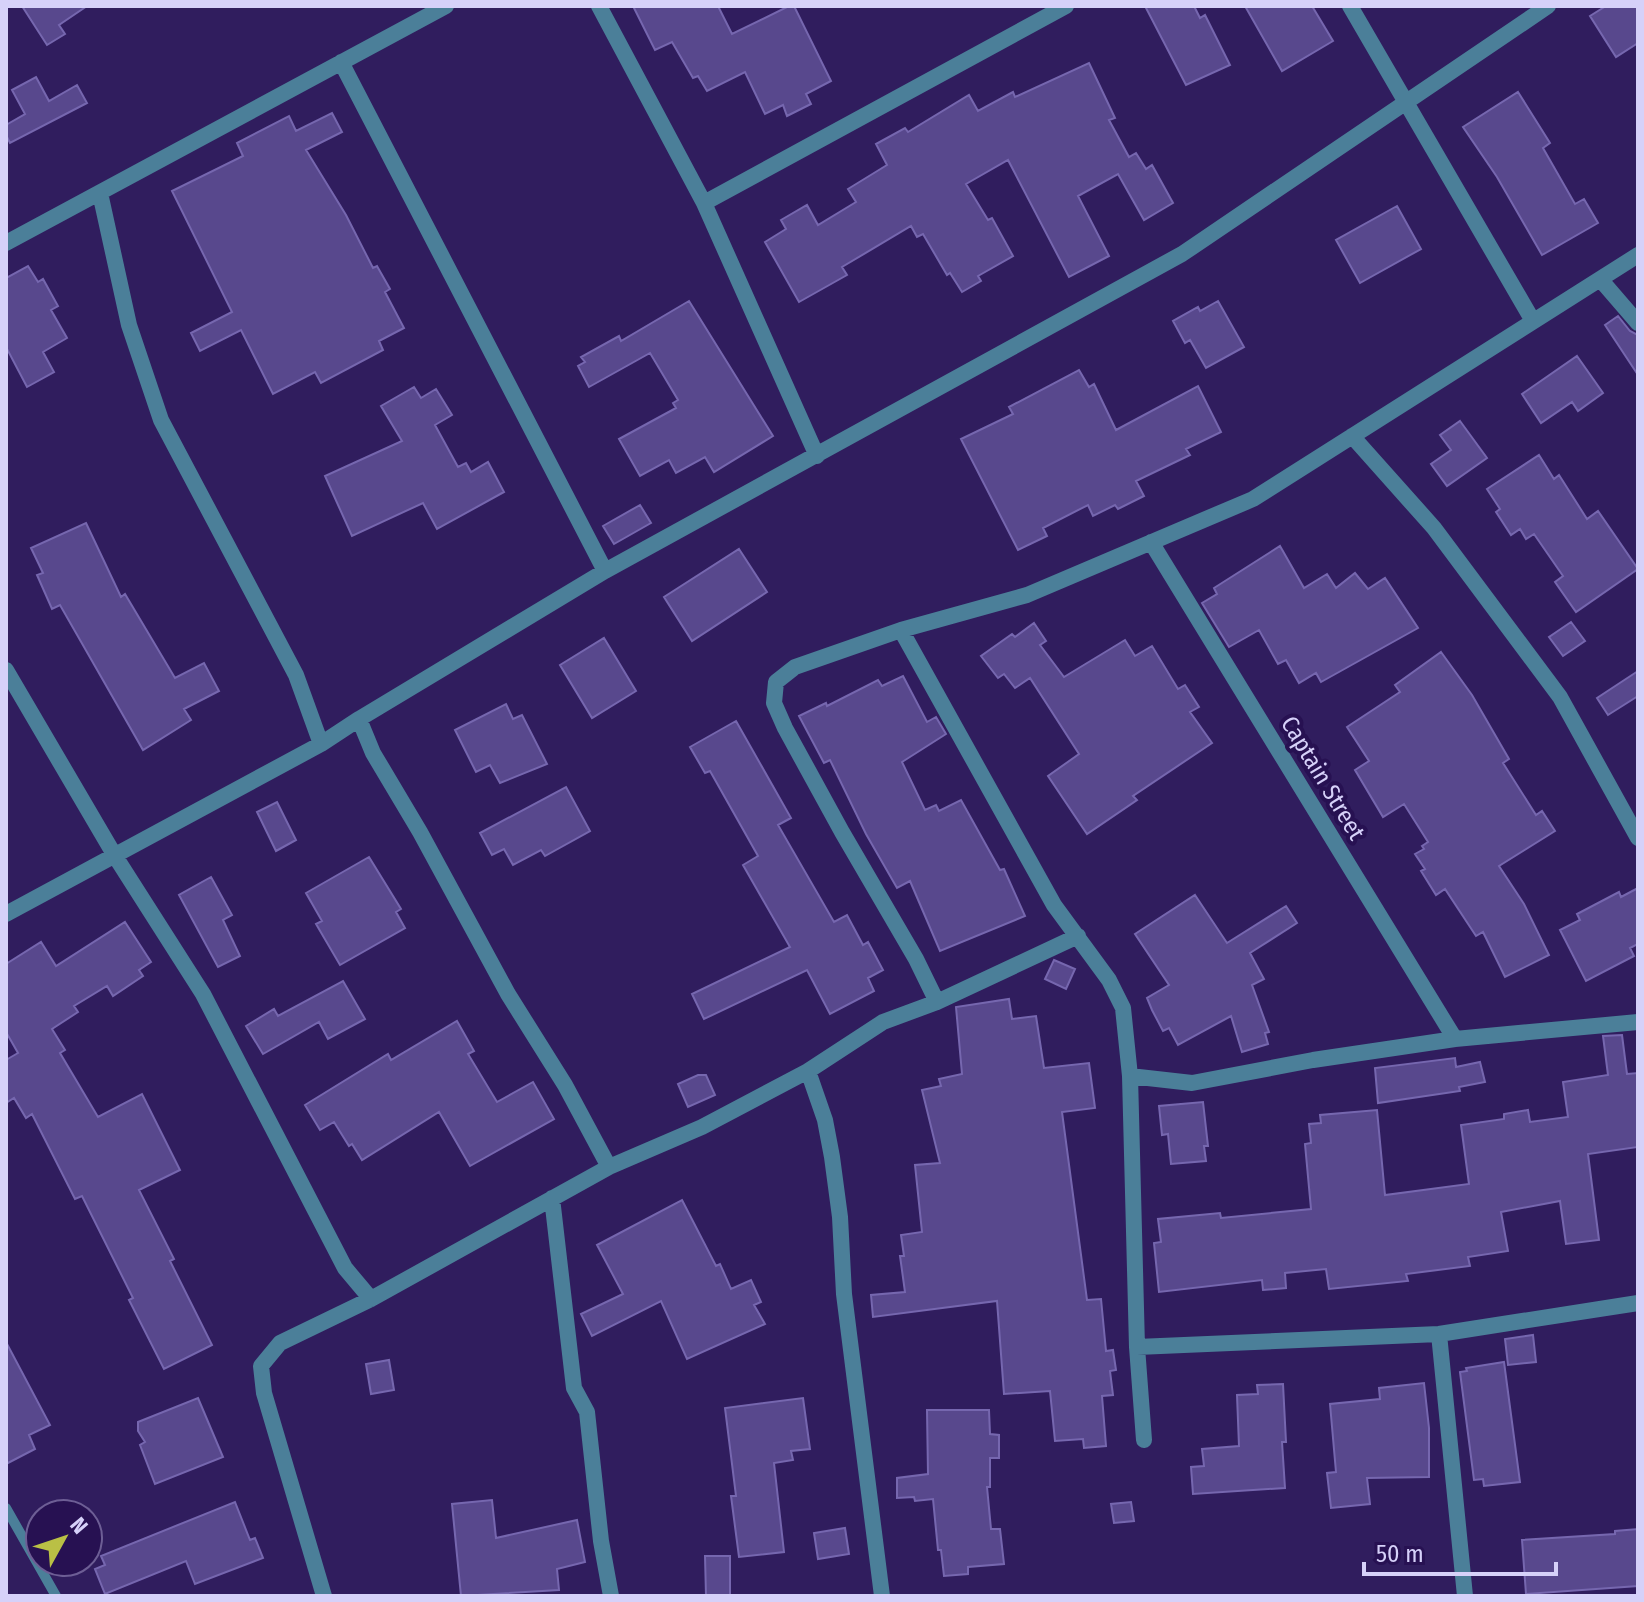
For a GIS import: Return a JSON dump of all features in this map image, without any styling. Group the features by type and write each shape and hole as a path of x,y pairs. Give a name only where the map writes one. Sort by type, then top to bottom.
{"street":[{"path":"6,243 446,6"},
{"path":"599,6 704,203 817,456"},
{"path":"704,203 1066,6"},
{"path":"1350,6 1533,321"},
{"path":"6,914 321,744 605,571 1182,254 1548,6"},
{"path":"341,62 605,571"},
{"path":"100,193 129,325 161,420 296,675 321,744"},
{"path":"937,1002 916,959 802,760 774,703 776,682 795,667 901,630 1027,595 1253,499 1638,255"},
{"path":"1600,279 1638,323"},
{"path":"1352,436 1434,528 1560,697 1638,838"},
{"name":"Captain Street","path":"1151,542 1455,1039"},
{"path":"901,630 1054,905 1109,980 1123,1008 1130,1076 1137,1347 1144,1440"},
{"path":"6,670 115,856 203,994 345,1268 371,1299"},
{"path":"359,719 373,753 414,820 508,994 571,1095 609,1167"},
{"path":"324,1596 264,1393 261,1366 280,1343 371,1299 609,1167 702,1127 808,1071 883,1022 937,1002 1078,936"},
{"path":"1130,1076 1192,1083 1313,1060 1455,1039 1638,1022"},
{"path":"808,1071 825,1120 832,1157 840,1217 844,1294 882,1596"},
{"path":"552,1198 574,1388 587,1412 601,1541 611,1596"},
{"path":"1137,1347 1439,1334 1638,1303"},
{"path":"1439,1334 1465,1596"}],"lane":[{"path":"6,1508 56,1596"}],"building":[{"path":"22,6 87,6 59,25 65,34 47,45"},
{"path":"633,6 718,6 732,34 794,6 831,81 806,94 811,104 787,116 783,105 765,114 745,72 707,91 698,76 693,78 672,42 655,50"},
{"path":"1145,6 1194,6 1200,18 1205,15 1230,65 1186,85"},
{"path":"1245,6 1312,6 1333,41 1282,71"},
{"path":"1606,6 1638,6 1638,43 1616,57 1590,16"},
{"path":"1089,63 1115,118 1109,120 1129,157 1136,153 1146,169 1152,165 1173,203 1144,220 1118,174 1078,196 1109,256 1069,277 1008,160 966,184 988,220 992,218 1013,256 978,276 981,281 962,292 950,273 947,275 923,234 917,237 911,226 842,267 847,275 799,302 765,242 786,229 781,220 807,205 818,225 856,202 848,189 887,165 876,144 905,128 908,132 969,95 978,111 1013,92 1015,97"},
{"path":"36,77 49,101 77,85 87,103 10,143 6,125 25,114 12,90"},
{"path":"1518,92 1550,143 1543,148 1575,204 1584,199 1598,223 1542,255 1497,177 1463,127"},
{"path":"332,113 342,132 306,150 346,215 373,268 377,266 390,289 385,292 404,328 379,341 383,350 321,383 315,372 273,394 241,330 200,351 191,333 232,312 172,191 243,156 237,143 289,116 296,131"},
{"path":"1397,206 1421,249 1360,283 1336,240"},
{"path":"28,266 38,282 43,279 58,306 51,310 67,338 43,352 54,372 27,387 6,347 6,278"},
{"path":"689,301 773,436 714,472 705,457 676,473 669,460 640,476 619,439 676,408 673,403 678,400 650,353 589,387 578,366 585,362 581,357 619,336 621,341"},
{"path":"1218,301 1244,347 1206,368 1190,340 1185,343 1173,321 1198,307 1200,311"},
{"path":"1618,316 1630,331 1638,335 1638,375 1605,325"},
{"path":"1577,356 1603,393 1578,411 1572,402 1541,423 1522,394"},
{"path":"1079,370 1089,387 1094,384 1116,430 1198,386 1221,432 1186,449 1190,455 1136,481 1144,496 1118,509 1115,505 1093,516 1088,505 1043,528 1047,536 1018,550 961,439 1013,414 1009,407"},
{"path":"414,387 421,398 436,389 452,415 435,425 458,467 466,463 471,472 488,462 504,492 437,529 423,503 352,536 325,476 402,441 381,406"},
{"path":"1460,421 1487,458 1447,486 1431,464 1451,450 1440,435"},
{"path":"1539,455 1554,479 1559,475 1587,519 1598,511 1638,569 1576,612 1555,582 1563,576 1534,534 1526,539 1520,529 1511,535 1496,512 1500,509 1487,489"},
{"path":"640,505 651,523 614,544 603,526"},
{"path":"86,523 121,597 125,594 175,678 204,663 219,691 184,709 191,720 143,750 60,605 52,609 37,575 43,573 31,548"},
{"path":"1280,546 1304,588 1327,574 1336,588 1355,573 1368,589 1385,578 1418,628 1321,682 1316,673 1299,683 1286,660 1278,664 1259,630 1229,647 1202,603 1217,594 1214,588"},
{"path":"739,549 767,592 692,641 664,597"},
{"path":"1571,622 1585,641 1563,656 1549,637"},
{"path":"1034,623 1046,641 1040,645 1064,677 1125,640 1135,656 1152,646 1178,689 1185,685 1199,707 1190,712 1212,743 1133,796 1137,800 1087,834 1048,776 1079,754 1030,678 1015,688 1004,674 998,678 981,656"},
{"path":"604,638 636,691 592,718 560,665"},
{"path":"1441,652 1472,695 1509,759 1503,763 1536,815 1542,811 1555,831 1499,866 1524,904 1549,955 1505,977 1483,932 1476,936 1445,889 1436,895 1421,871 1425,869 1415,854 1424,849 1422,846 1428,842 1404,804 1383,817 1355,770 1369,761 1347,727 1400,692 1395,685"},
{"path":"1638,671 1638,696 1608,715 1597,698"},
{"path":"903,676 927,722 936,717 946,734 902,762 925,810 936,805 939,811 961,800 1000,870 1004,869 1025,916 940,951 910,881 897,888 866,834 830,760 824,763 799,716 826,703 827,706 878,680 882,686"},
{"path":"506,704 513,719 522,715 547,764 500,783 490,765 476,772 455,730"},
{"path":"736,721 791,818 778,825 834,922 847,915 863,945 868,942 883,970 868,978 874,991 830,1014 807,970 704,1019 692,994 790,947 743,865 758,856 710,771 705,773 690,747"},
{"path":"566,787 590,831 545,856 541,850 513,865 504,849 492,855 480,833"},
{"path":"277,802 296,840 276,851 257,812"},
{"path":"369,857 401,909 396,912 405,928 340,965 316,924 322,921 306,893"},
{"path":"211,877 232,915 223,920 240,956 218,967 179,895"},
{"path":"1638,888 1638,944 1630,948 1634,956 1586,981 1560,930 1580,920 1577,914 1619,892 1621,897"},
{"path":"1195,895 1227,943 1286,906 1297,923 1250,953 1264,979 1252,985 1269,1032 1265,1033 1268,1044 1242,1052 1231,1016 1178,1045 1169,1028 1163,1031 1152,1010 1147,998 1169,985 1135,934"},
{"path":"125,922 151,962 139,970 143,976 113,996 107,986 74,1006 78,1012 52,1029 65,1050 60,1053 98,1117 142,1094 180,1170 139,1190 212,1345 164,1369 82,1196 75,1199 32,1114 26,1118 14,1098 6,1103 6,1060 18,1053 6,1032 6,964 41,942 56,966"},
{"path":"1054,960 1075,969 1066,989 1045,979"},
{"path":"343,981 365,1019 328,1039 319,1022 263,1054 246,1026 274,1009 278,1016"},
{"path":"1009,999 1012,1019 1036,1016 1044,1068 1089,1063 1095,1108 1062,1112 1087,1300 1101,1299 1106,1351 1113,1350 1116,1370 1110,1371 1113,1395 1102,1396 1106,1446 1084,1448 1083,1439 1055,1441 1050,1391 1004,1394 997,1301 873,1317 871,1295 905,1292 900,1256 904,1256 901,1235 922,1232 915,1165 940,1163 922,1090 941,1086 939,1079 962,1074 956,1007"},
{"path":"457,1021 474,1051 468,1054 497,1102 533,1082 554,1119 470,1166 439,1112 362,1160 334,1122 320,1130 305,1105 388,1054 391,1060"},
{"path":"1622,1035 1627,1074 1638,1073 1638,1147 1588,1154 1599,1240 1566,1244 1560,1201 1501,1212 1508,1251 1468,1257 1470,1266 1406,1274 1408,1281 1329,1289 1326,1269 1285,1273 1286,1288 1263,1290 1262,1280 1159,1292 1154,1243 1161,1242 1158,1219 1220,1213 1221,1218 1311,1209 1305,1144 1311,1143 1309,1124 1321,1123 1320,1115 1377,1110 1385,1195 1469,1184 1461,1125 1504,1119 1504,1114 1528,1110 1530,1122 1568,1117 1563,1082 1608,1075 1603,1036"},
{"path":"1455,1058 1456,1067 1480,1062 1485,1082 1459,1087 1460,1091 1378,1103 1375,1068"},
{"path":"698,1075 706,1075 715,1095 688,1107 678,1084"},
{"path":"1203,1102 1208,1146 1204,1146 1206,1161 1171,1164 1168,1134 1162,1135 1159,1106"},
{"path":"682,1200 716,1266 720,1264 731,1289 751,1280 761,1302 754,1305 765,1324 687,1359 661,1301 592,1336 581,1314 623,1294 597,1245"},
{"path":"1533,1335 1536,1362 1508,1365 1505,1339"},
{"path":"6,1342 50,1425 29,1435 35,1449 6,1464"},
{"path":"389,1360 394,1390 371,1394 366,1364"},
{"path":"1504,1362 1520,1482 1484,1486 1483,1479 1474,1480 1460,1372 1467,1371 1466,1368"},
{"path":"1424,1383 1429,1428 1429,1477 1367,1478 1370,1504 1331,1508 1327,1473 1336,1472 1330,1404 1380,1399 1379,1388"},
{"path":"1283,1384 1285,1488 1193,1494 1191,1467 1204,1466 1202,1449 1239,1446 1237,1395 1258,1394 1257,1385"},
{"path":"198,1398 223,1457 155,1484 140,1445 145,1442 138,1431 138,1422"},
{"path":"803,1398 810,1449 791,1451 793,1460 774,1463 784,1552 739,1557 731,1496 736,1496 725,1408"},
{"path":"927,1410 989,1410 990,1434 999,1435 999,1458 990,1458 990,1487 987,1487 991,1529 1000,1529 1004,1564 968,1567 968,1574 944,1576 933,1499 915,1501 914,1497 897,1498 897,1478 928,1474"},
{"path":"492,1500 496,1538 577,1520 585,1562 557,1569 559,1590 461,1596 452,1504"},
{"path":"235,1502 250,1540 255,1538 263,1558 195,1584 186,1561 105,1594 99,1578 104,1578 104,1555"},
{"path":"1131,1502 1134,1521 1114,1523 1111,1504"},
{"path":"845,1528 849,1554 818,1559 814,1533"},
{"path":"1638,1529 1638,1586 1526,1594 1522,1540 1615,1534 1615,1531"},
{"path":"705,1556 730,1556 730,1596 706,1596"}]}
